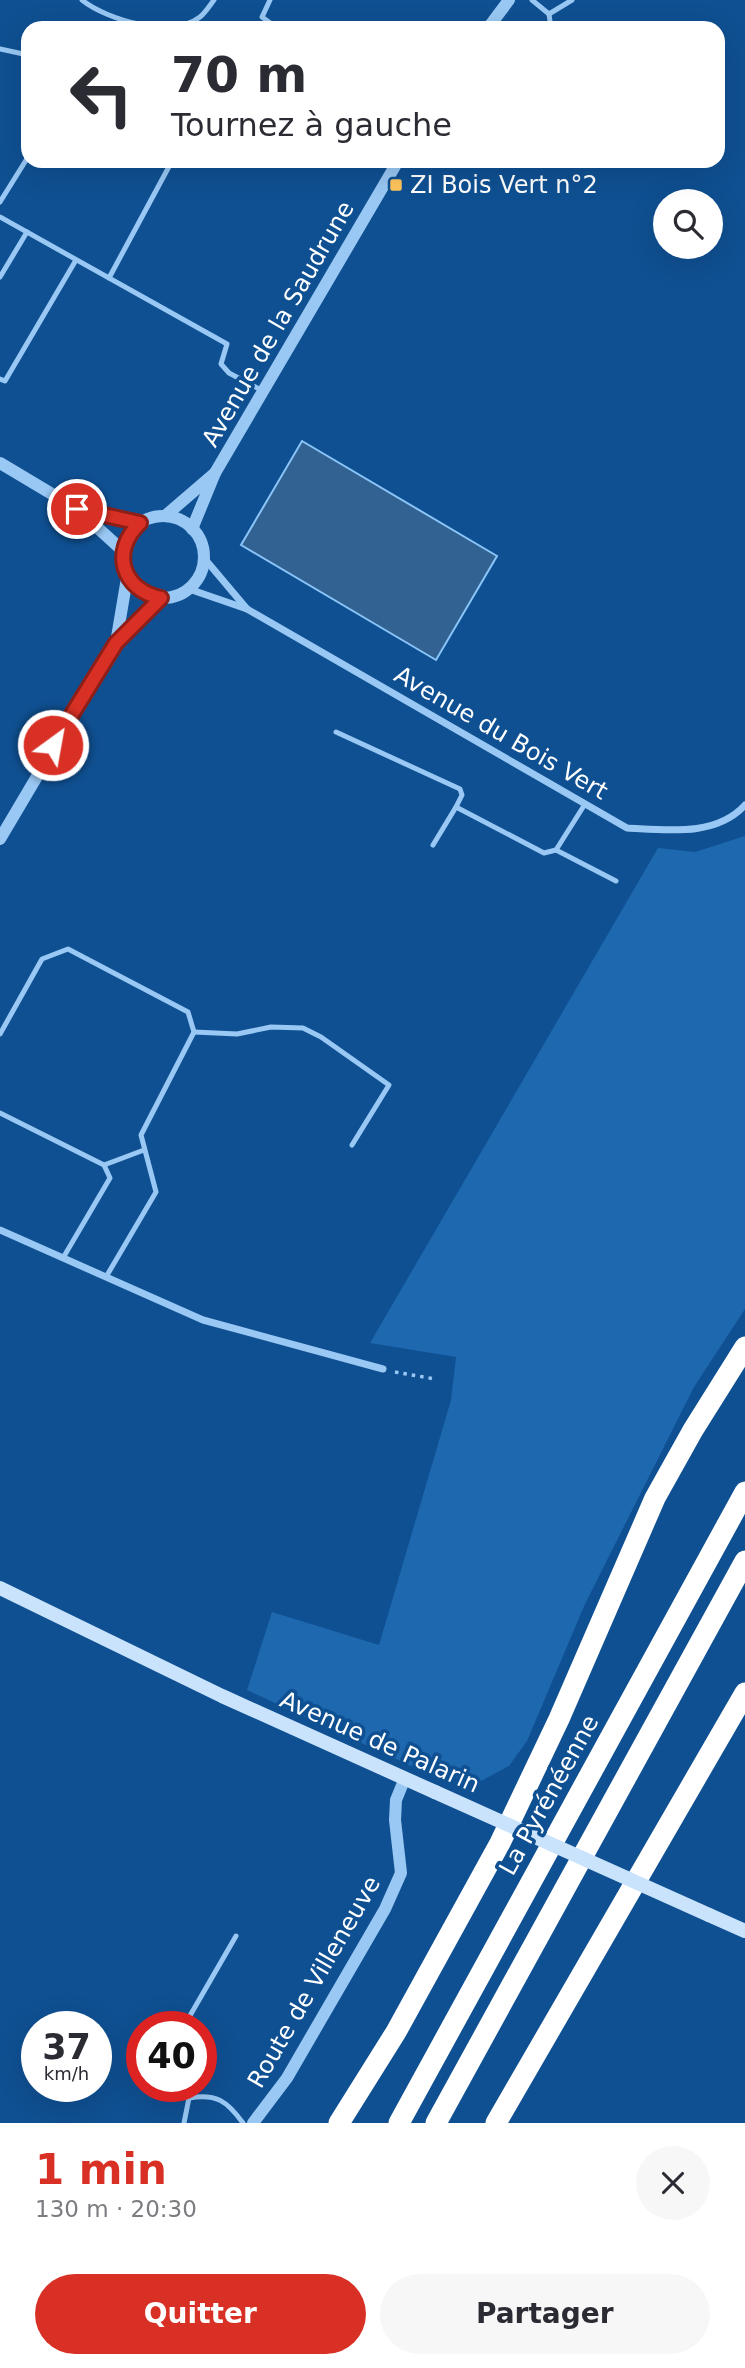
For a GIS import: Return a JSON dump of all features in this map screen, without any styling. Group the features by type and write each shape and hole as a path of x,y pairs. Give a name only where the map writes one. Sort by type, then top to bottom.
{"highway":[{"path":"338,2123 396,2032 500,1843 559,1719 655,1498 693,1430 745,1348"},
{"name":"La Pyrénéenne","path":"399,2123 745,1492"},
{"path":"436,2123 745,1561"},
{"path":"496,2123 745,1693"}],"main road":[{"name":"Avenue de Palarin","path":"0,1588 210,1691 745,1931"}],"street":[{"path":"493,21 509,0"},
{"name":"Avenue de la Saudrune","path":"192,529 215,472 394,168"},
{"path":"0,463 77,509 122,550"},
{"name":"Avenue de la Saudrune","path":"164,516 215,472"},
{"path":"0,839 116,643 161,598 189,589 202,570 204,558 199,537 184,522 164,516 140,523 77,509"},
{"path":"116,643 127,578 122,550 126,540 140,523"},
{"name":"Avenue du Bois Vert","path":"204,558 247,609"},
{"path":"127,578 136,589 161,598"},
{"name":"Avenue du Bois Vert","path":"189,589 247,609 627,828 687,831 734,817 745,805"},
{"path":"0,1230 203,1320 383,1370"},
{"name":"Route de Villeneuve","path":"253,2123 287,2078 391,1897 401,1873 394,1819 396,1800 405,1778"}],"lane":[{"path":"82,0 94,10 125,21"},
{"path":"192,21 200,18 214,0"},
{"path":"267,21 262,17 270,0"},
{"path":"532,0 549,15 550,21"},
{"path":"549,15 572,0"},
{"path":"0,49 21,54"},
{"path":"0,202 21,168"},
{"path":"109,278 168,168"},
{"path":"0,217 227,344 221,364 229,373 263,391"},
{"path":"0,277 27,232"},
{"path":"0,379 5,381 76,260"},
{"path":"336,732 460,789 462,795 433,845"},
{"path":"556,850 585,804"},
{"path":"456,807 544,853 556,850 616,881"},
{"path":"0,1034 42,958 68,949 188,1012 194,1032 141,1135 156,1192 106,1277"},
{"path":"194,1032 237,1034 271,1027 303,1028 352,1057 389,1085 352,1145"},
{"path":"0,1113 104,1164 110,1178 63,1258"},
{"path":"104,1164 144,1150"},
{"path":"193,2011 236,1936"},
{"path":"217,2097 227,2102 243,2123"},
{"path":"184,2123 187,2102"}],"path":[{"path":"383,1370 435,1379"}],"shaded area":[{"path":"302,441 497,556 436,660 241,545"},
{"path":"745,836 745,1309 694,1387 585,1604 527,1741 509,1766 481,1781 435,1777 247,1690 272,1612 379,1645 451,1400 456,1357 370,1343 658,848 695,852"}],"place":[{"name":"ZI Bois Vert n°2","path":"396,185"}],"route":[{"path":"53,745 116,643 161,598 148,596 136,589 123,569 122,550 132,530 140,523 77,509"}]}
